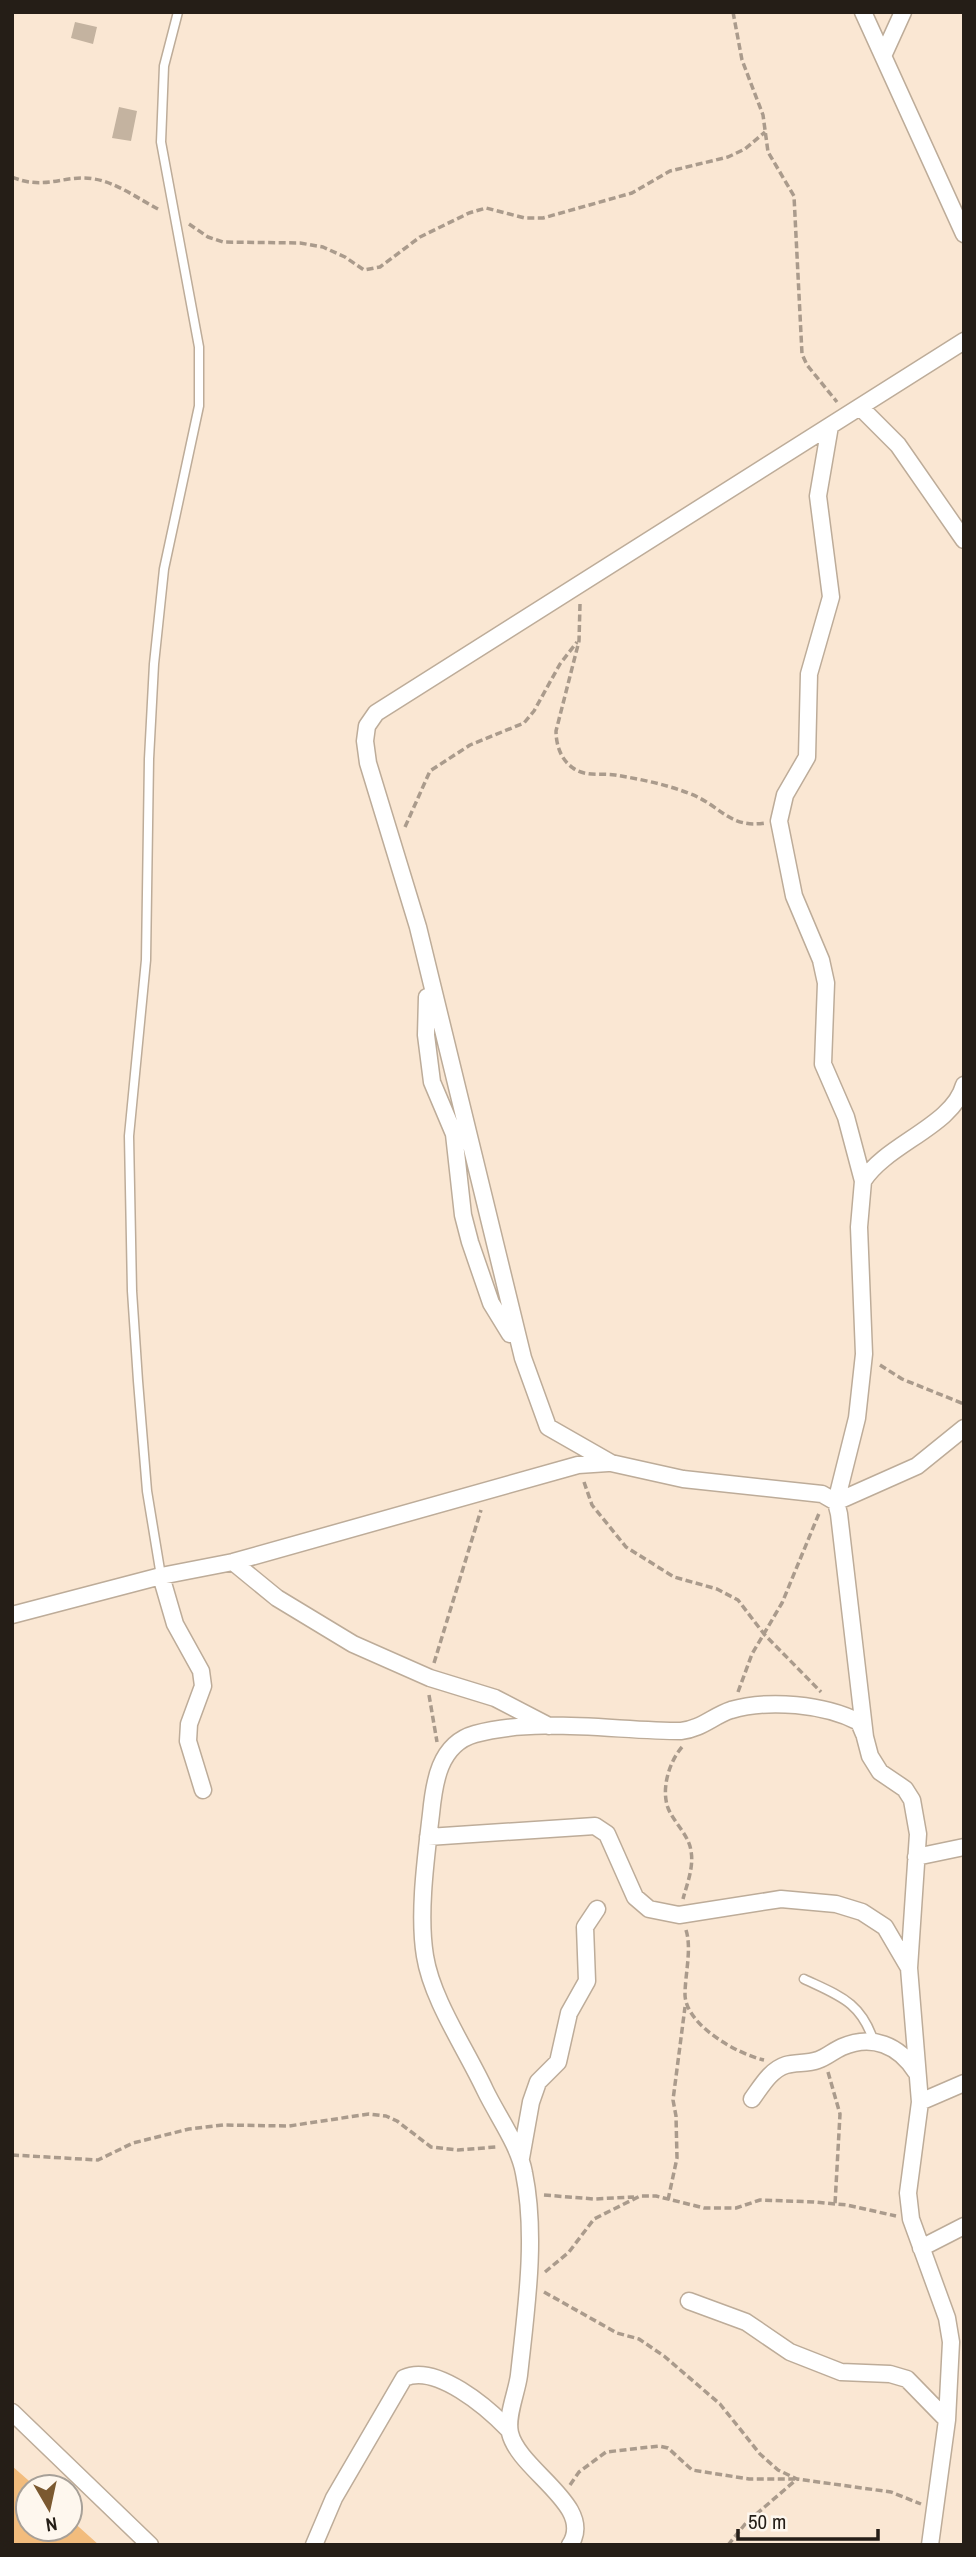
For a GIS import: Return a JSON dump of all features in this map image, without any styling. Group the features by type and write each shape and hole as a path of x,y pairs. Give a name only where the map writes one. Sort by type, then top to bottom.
{"street":[{"path":"863,12 960,216 964,234"},
{"path":"883,56 903,12"},
{"path":"578,1465 548,1426 523,1358 418,927 368,763 365,741 367,726 376,713 410,690 581,585 964,341"},
{"path":"861,408 898,445 964,540"},
{"path":"830,426 818,505 831,597 808,682 807,757 785,795 779,821 794,896 821,960 826,983 823,1064 846,1117 863,1181 859,1227 864,1354 858,1418 829,1498 870,1756 880,1772 905,1789 912,1800 918,1834 909,1968 920,2102 908,2193 911,2219 947,2318 951,2342 947,2420 937,2510 930,2545"},
{"path":"428,973 426,1035 432,1082 454,1134 463,1215 491,1303 523,1358"},
{"path":"863,1181 873,1166 954,1105 964,1085"},
{"path":"548,1426 611,1463"},
{"path":"12,1615 161,1576 233,1562 578,1465 611,1463 683,1479 829,1498 917,1466 964,1428"},
{"path":"233,1562 316,1624 388,1662 495,1698 551,1727"},
{"path":"161,1576 175,1624 201,1671 203,1686 189,1724 188,1741 203,1790"},
{"path":"509,2430 519,2376 527,2282 528,2194 521,2158 454,2028 425,1957 428,1837 440,1762 457,1743 473,1735 551,1727 666,1731 697,1729 732,1710 786,1706 842,1714 859,1722 865,1737"},
{"path":"428,1837 595,1826 607,1834 635,1897 649,1909 679,1915 782,1899 836,1904 862,1912 885,1927 909,1968"},
{"path":"916,1857 964,1847"},
{"path":"521,2158 531,2102 538,2082 558,2062 569,2013 587,1981 585,1927 597,1909"},
{"path":"751,2099 771,2074 787,2065 809,2063 849,2045 874,2042 906,2055 918,2074"},
{"path":"920,2102 964,2083"},
{"path":"921,2248 964,2226"},
{"path":"689,2301 746,2322 790,2352 841,2372 890,2374 907,2379 947,2420"},
{"path":"314,2545 334,2498 404,2378 416,2375 461,2390 483,2404 509,2430 520,2453 561,2498 575,2518 575,2544"},
{"path":"12,2412 150,2545"}],"lane":[{"path":"161,1576 147,1491 138,1381 132,1278 129,1136 146,960 149,759 154,664 164,569 199,406 199,347 165,179 160,112 164,66 178,12"},
{"path":"804,1979 837,1994 860,2010 874,2042"}],"path":[{"path":"733,12 743,60 759,99 768,152 794,196 800,280 800,338 807,366 837,401 838,408 830,426"},
{"path":"12,177 40,184 90,178 102,181 216,240 323,247 345,257 363,270 380,267 420,237 469,213 486,208 525,218 543,218 632,193 670,171 728,157 745,149 765,132"},
{"path":"581,585 579,641 555,731 556,743 572,768 585,774 614,775 688,793 742,825 779,821"},
{"path":"395,848 430,771 471,745 524,723 534,711 559,664 579,641"},
{"path":"864,1354 902,1379 964,1404"},
{"path":"578,1465 592,1505 626,1547 674,1577 717,1589 738,1600 764,1634 842,1714"},
{"path":"440,1762 430,1710 430,1678 446,1618 487,1491"},
{"path":"732,1710 752,1654 829,1498"},
{"path":"668,2200 677,2158 673,2100 686,2005 687,1934 679,1915 692,1857 691,1847 668,1808 666,1797 670,1766 697,1729"},
{"path":"686,2005 690,2014 734,2049 751,2057 787,2065"},
{"path":"828,2056 828,2078 840,2114 835,2204"},
{"path":"12,2155 98,2160 133,2143 189,2129 223,2125 289,2126 369,2114 386,2116 397,2121 430,2147 458,2150 495,2147 521,2158"},
{"path":"528,2194 594,2199 640,2196 721,2209 760,2200 835,2204 911,2219"},
{"path":"527,2282 552,2268 600,2214 640,2196"},
{"path":"527,2282 598,2324 639,2339 664,2356 720,2404 760,2454 778,2470 797,2479"},
{"path":"561,2498 579,2472 594,2458 606,2452 648,2447 668,2448 692,2470 700,2472 749,2479 797,2479 891,2492 937,2510"},
{"path":"728,2545 746,2523 797,2479"}],"shaded area":[{"path":"12,2466 20,2473 14,2473 14,2543 84,2543 84,2532 99,2545 12,2545"}],"building":[{"path":"75,22 97,27 93,44 71,38"},
{"path":"119,107 137,111 131,141 112,138"}]}
